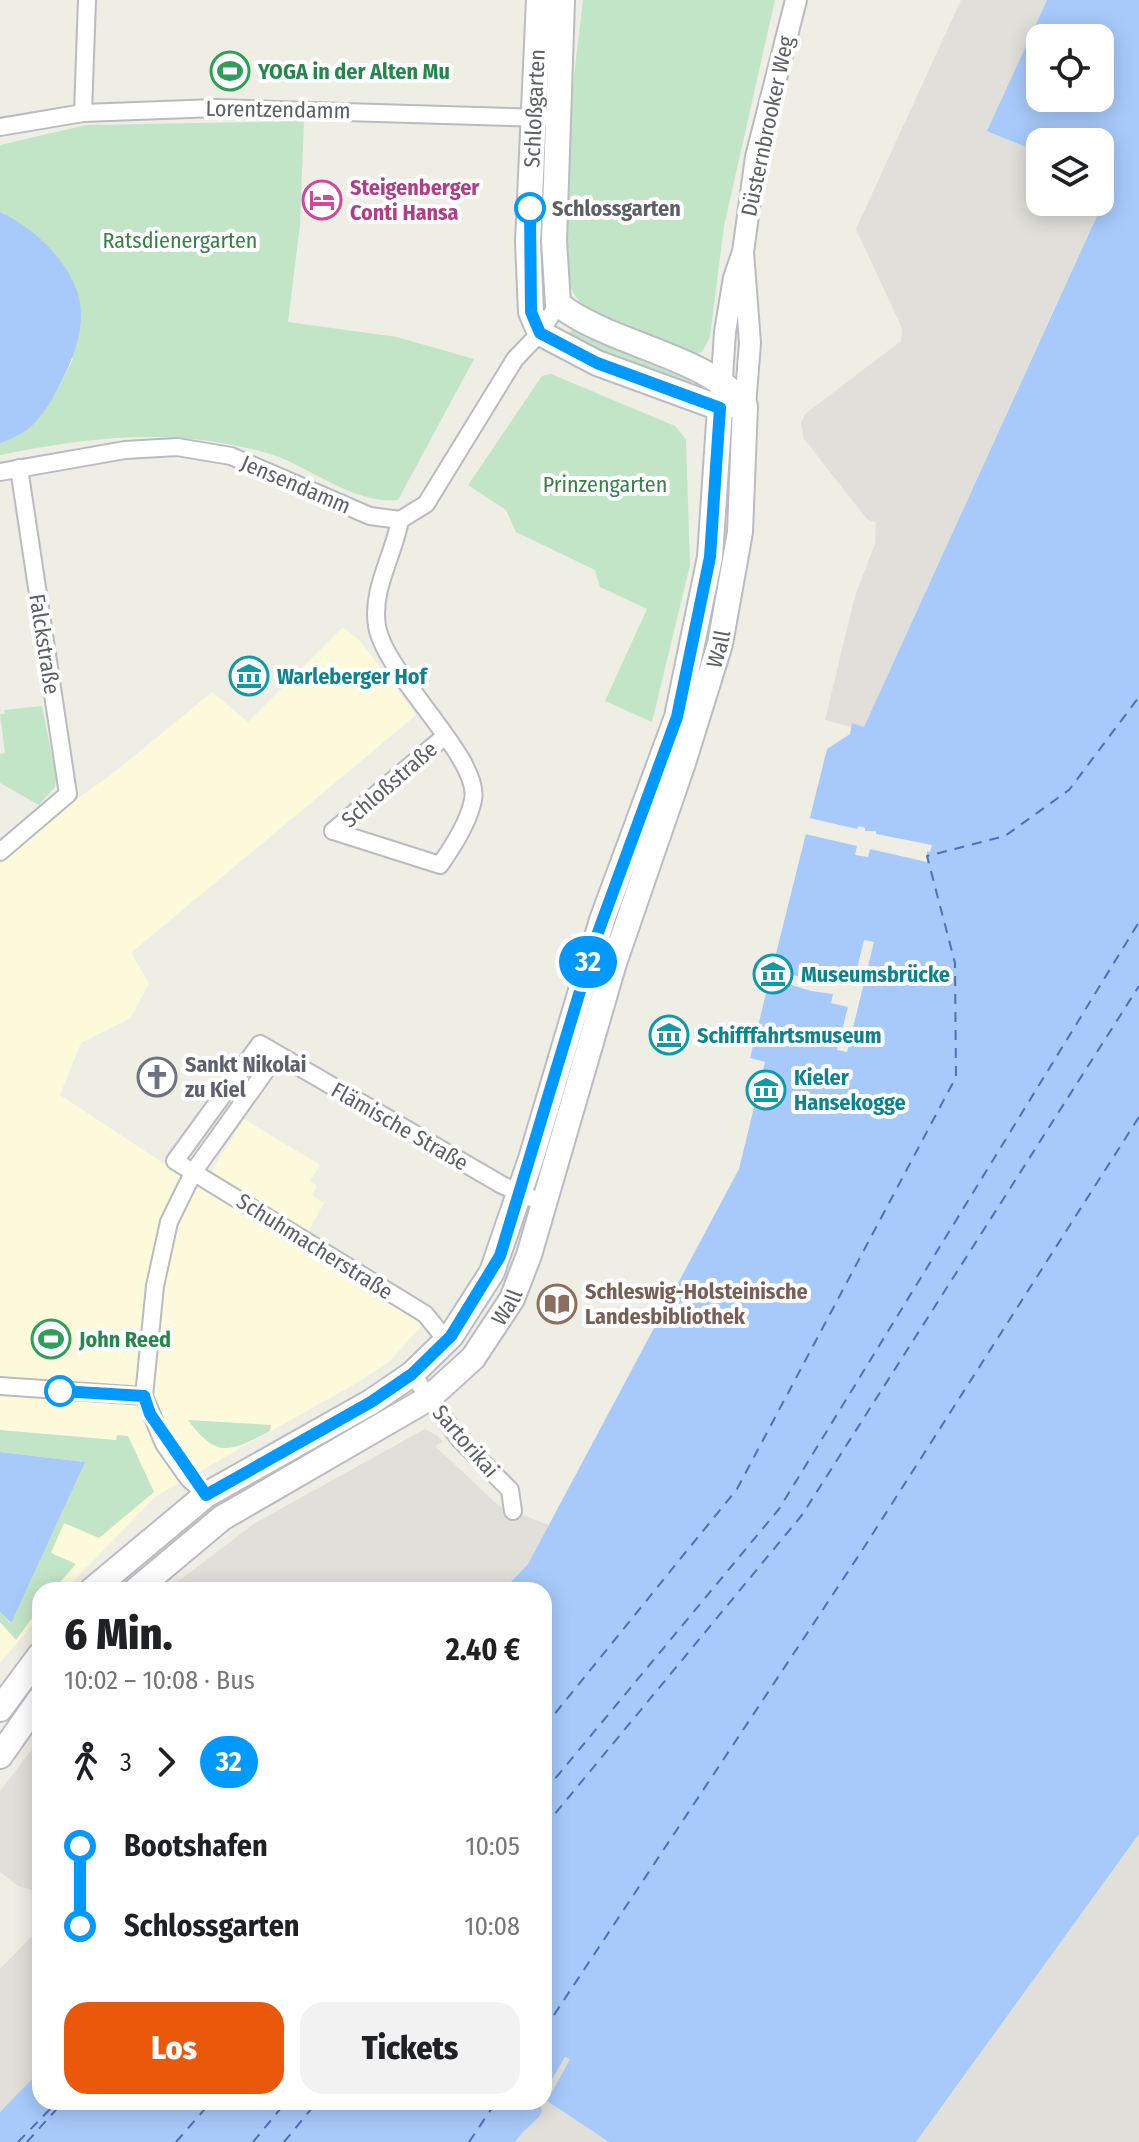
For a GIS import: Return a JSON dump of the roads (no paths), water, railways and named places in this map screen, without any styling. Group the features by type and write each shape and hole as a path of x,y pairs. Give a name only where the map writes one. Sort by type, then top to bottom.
{"main road":[{"name":"Schloßgarten","path":"539,0 558,304"},
{"name":"Schloßgarten","path":"535,322 528,242 562,0"},
{"path":"558,304 607,333 721,381 745,406"},
{"path":"535,322 597,363 720,408"},
{"name":"Wall","path":"102,1582 206,1495 371,1402 412,1374 447,1341 471,1308 532,1198 683,763 729,604 744,492 745,406"},
{"name":"Wall","path":"146,1582 222,1518 429,1398 473,1358 512,1299 529,1255 532,1198 590,957 669,746 686,681 710,557 720,408"},
{"path":"0,1709 32,1666"},
{"path":"0,1756 32,1710"}],"street":[{"path":"83,113 87,0"},
{"name":"Düsternbrooker Weg","path":"721,381 732,287 743,252 756,157 796,0"},
{"name":"Lorentzendamm","path":"0,127 83,113 275,108 546,118"},
{"name":"Düsternbrooker Weg","path":"743,252 749,370"},
{"path":"444,737 388,657 378,634 375,612 400,520 426,504 535,322 558,304"},
{"name":"Wall","path":"745,406 749,370"},
{"name":"Wall","path":"720,408 721,381"},
{"path":"720,408 745,406"},
{"name":"Jensendamm","path":"0,472 125,450 177,447 245,461 370,516 400,520"},
{"name":"Falckstraße","path":"0,852 50,813 68,794 19,468"},
{"name":"Schloßstraße","path":"444,737 470,777 474,793 473,802 440,865 333,831 444,737"},
{"path":"590,957 614,963"},
{"name":"Flämische Straße","path":"175,1161 260,1044 532,1198"},
{"path":"222,1518 206,1495 180,1469 150,1414 144,1396 155,1286 169,1222 194,1171 277,1055"},
{"name":"Schuhmacherstraße","path":"175,1161 425,1314 447,1341"},
{"name":"Sartorikai","path":"412,1374 460,1440 510,1490 513,1511"},
{"path":"0,1386 144,1396"}],"water":[{"path":"1047,0 1139,0 1139,1834 916,2142 609,2142 552,2104 552,2092 570,2059 565,2057 552,2079 552,1582 511,1582 528,1564 739,1169 765,1062 750,1058 827,749 850,734 852,723 864,727 1097,216 1114,216 1114,128 1026,128 1026,147 987,131 1026,46 1026,112 1114,112 1114,24 1036,24"},
{"path":"0,212 28,229 54,253 74,283 81,315 74,354 46,408 27,429 0,443"},
{"path":"0,1452 85,1462 11,1623 0,1612"},
{"path":"32,2079 32,2110 542,2112 515,2142 0,2142 0,2112"}],"place":[{"name":"YOGA in der Alten Mu","path":"230,71"},
{"name":"Steigenberger Conti Hansa","path":"322,200"},
{"name":"Schlossgarten","path":"530,208"},
{"name":"Warleberger Hof","path":"249,676"},
{"name":"Museumsbrücke","path":"773,974"},
{"name":"Schifffahrtsmuseum","path":"669,1035"},
{"name":"Sankt Nikolai zu Kiel","path":"157,1077"},
{"name":"Kieler Hansekogge","path":"766,1090"},
{"name":"Schleswig-Holsteinische Landesbibliothek","path":"557,1304"},
{"name":"John Reed","path":"51,1339"}],"park label":[{"name":"Ratsdienergarten","path":"180,240"},
{"name":"Prinzengarten","path":"605,484"}]}
